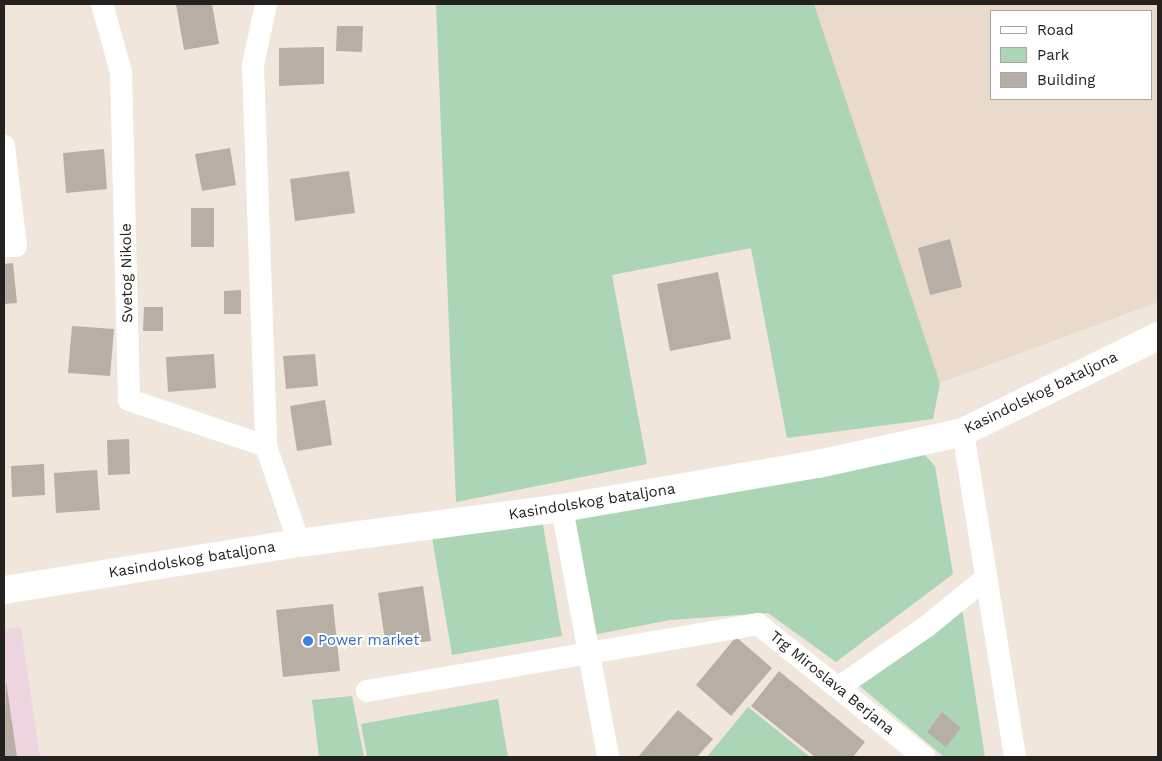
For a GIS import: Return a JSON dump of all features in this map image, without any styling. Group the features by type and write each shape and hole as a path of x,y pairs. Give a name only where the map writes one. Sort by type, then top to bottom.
{"street":[{"name":"Svetog Nikole","path":"102,4 121,72 129,400 266,446"},
{"path":"266,4 253,65 266,446 299,543"},
{"path":"4,146 16,246 4,246"},
{"name":"Kasindolskog bataljona","path":"4,590 299,543 562,508 818,464 963,432 1158,336"},
{"path":"963,432 1015,757"},
{"path":"562,508 586,653 608,757"},
{"path":"839,687 926,627 986,578"},
{"name":"Trg Miroslava Berjana","path":"367,691 758,624 924,757"}],"shaded area":[{"path":"814,4 1158,4 1158,302 940,383"},
{"path":"21,627 40,757 4,757 4,629"}],"green space":[{"path":"436,4 814,4 940,383 933,419 787,438 751,248 612,275 647,464 456,502"},
{"path":"921,451 935,466 953,574 836,662 768,613 670,620 593,635 574,520"},
{"path":"542,519 562,636 452,655 432,538"},
{"path":"961,602 985,757 944,757 856,683"},
{"path":"352,696 364,757 319,757 312,700"},
{"path":"498,699 508,757 367,757 361,724"},
{"path":"748,707 810,757 707,757"}],"building":[{"path":"176,4 212,4 219,44 184,50"},
{"path":"337,26 363,26 362,52 336,51"},
{"path":"324,47 324,84 279,86 279,48"},
{"path":"230,148 236,185 202,191 195,154"},
{"path":"104,149 107,189 66,193 63,153"},
{"path":"349,171 355,213 295,221 290,179"},
{"path":"191,208 214,208 214,247 191,247"},
{"path":"950,239 962,287 930,295 918,248"},
{"path":"13,263 17,303 4,304 4,264"},
{"path":"718,272 731,339 670,351 657,284"},
{"path":"241,290 241,314 224,314 224,291"},
{"path":"144,307 163,307 163,331 143,331"},
{"path":"72,326 114,329 110,376 68,373"},
{"path":"214,354 216,388 168,392 166,357"},
{"path":"315,354 318,386 286,389 283,356"},
{"path":"325,400 332,445 297,451 290,406"},
{"path":"129,439 130,474 108,475 107,440"},
{"path":"44,464 45,495 12,497 11,466"},
{"path":"97,470 100,510 56,513 54,473"},
{"path":"423,586 431,641 386,647 378,593"},
{"name":"Power market","path":"333,604 340,671 283,677 276,610"},
{"path":"736,637 772,668 731,716 696,685"},
{"path":"779,671 865,742 853,757 815,757 751,706"},
{"path":"6,681 17,757 4,757"},
{"path":"678,710 713,739 697,757 638,757"},
{"path":"942,712 961,728 946,747 927,732"}],"place":[{"name":"Power market","path":"308,641"}]}
